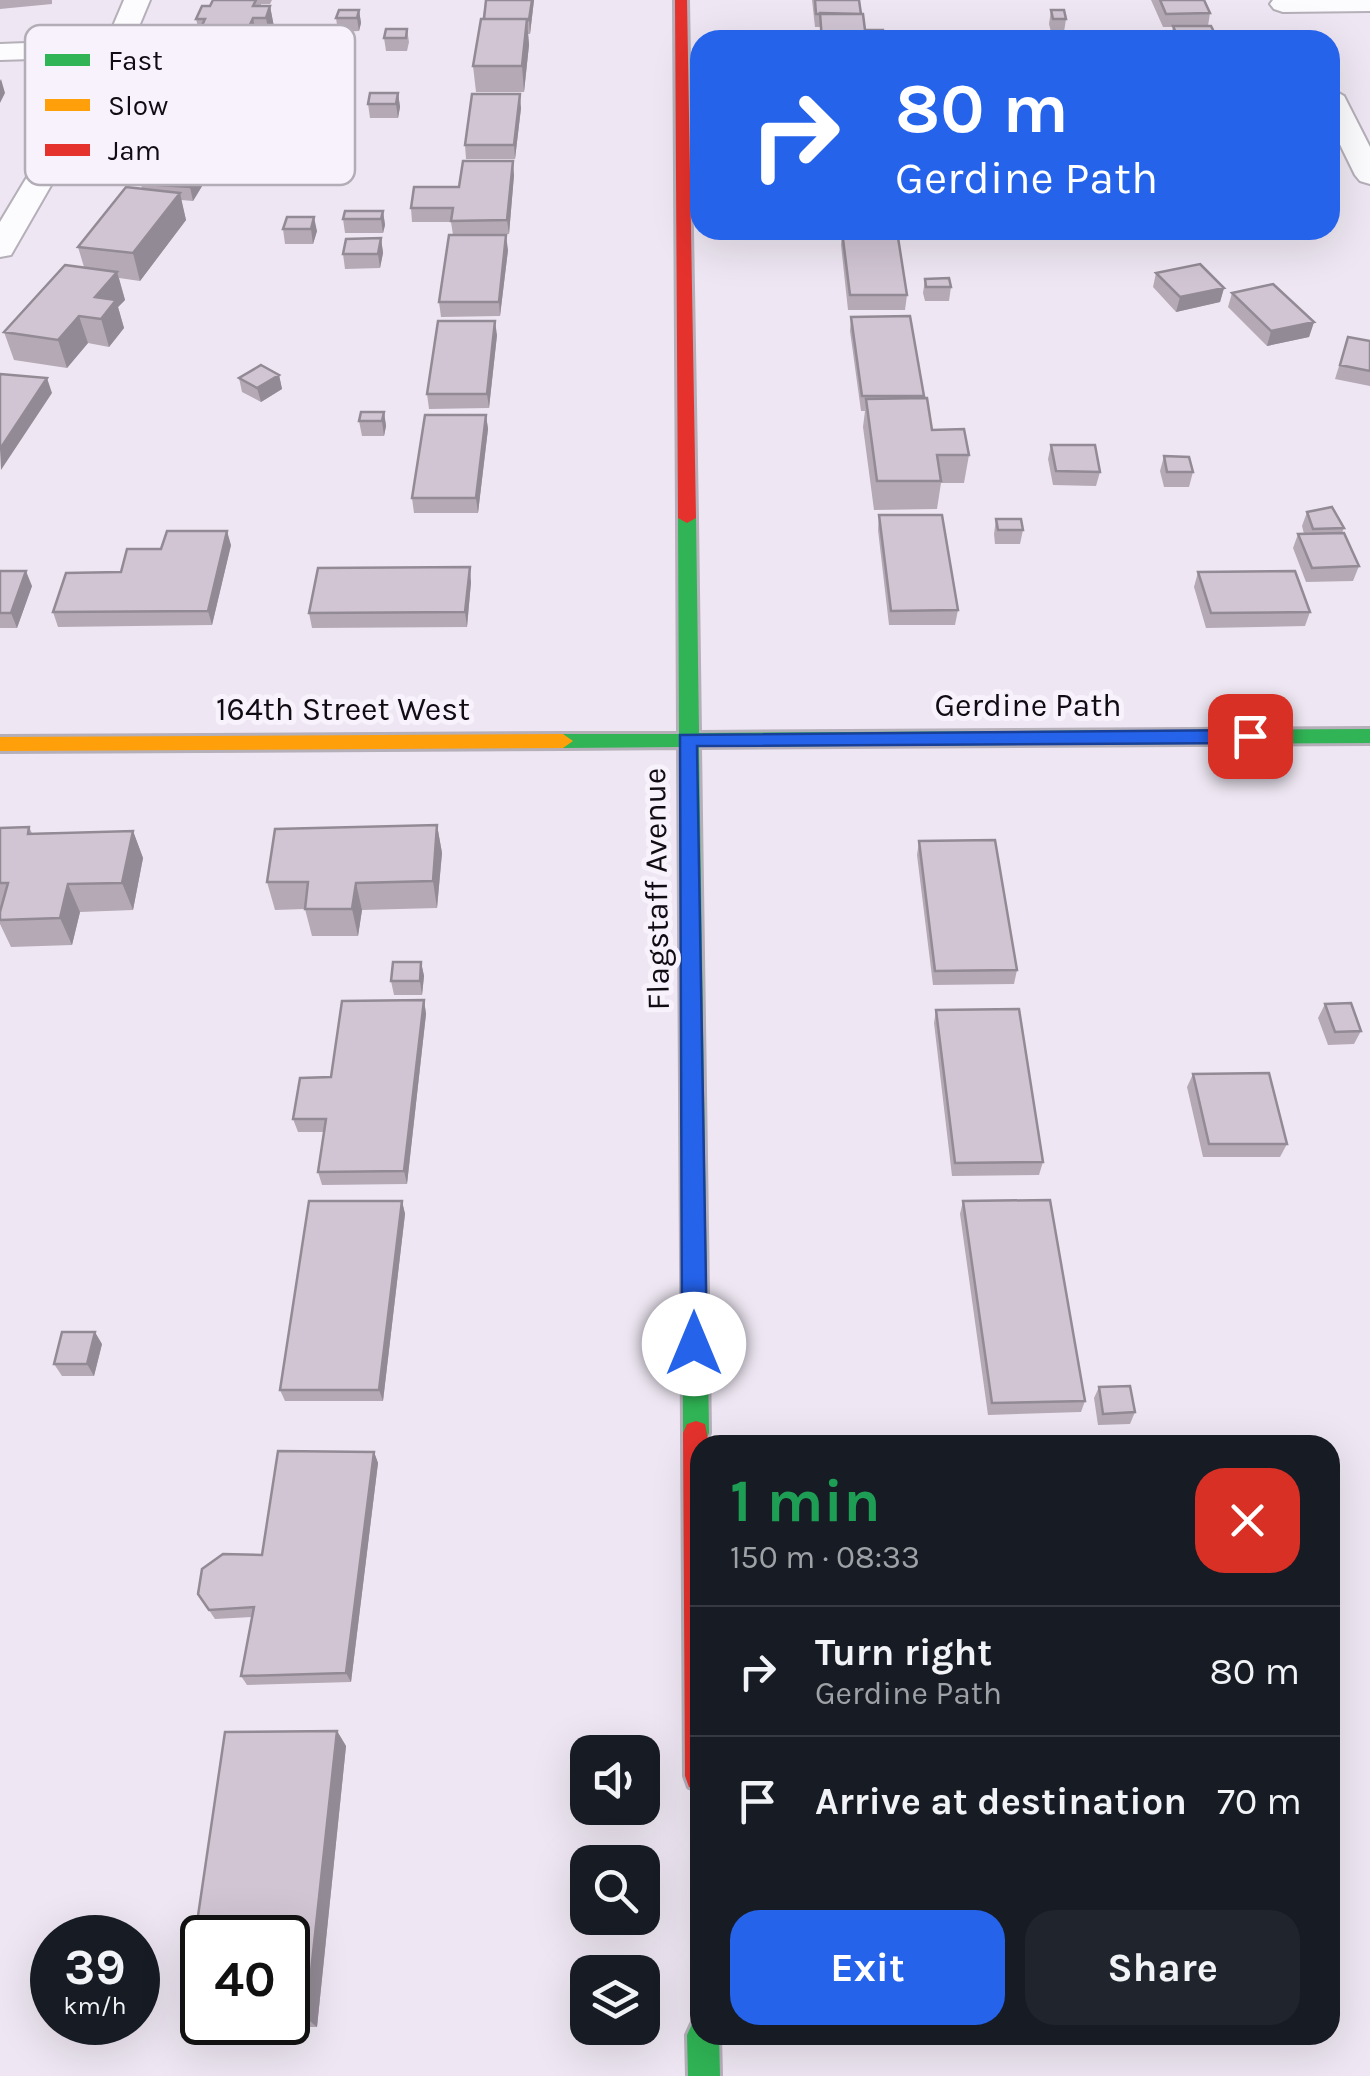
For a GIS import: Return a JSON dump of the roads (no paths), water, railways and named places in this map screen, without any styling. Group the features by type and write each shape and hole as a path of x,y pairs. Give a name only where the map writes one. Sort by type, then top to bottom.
{"street":[{"path":"127,25 137,0"},
{"name":"Flagstaff Avenue","path":"681,0 696,1435"},
{"path":"1296,28 1282,2 1370,4"},
{"path":"0,52 25,51"},
{"path":"1340,116 1370,175"},
{"path":"0,248 37,185"},
{"name":"Gerdine Path","path":"687,740 1370,736"},
{"name":"164th Street West","path":"0,744 687,740"},
{"path":"703,2045 704,2076"}]}
